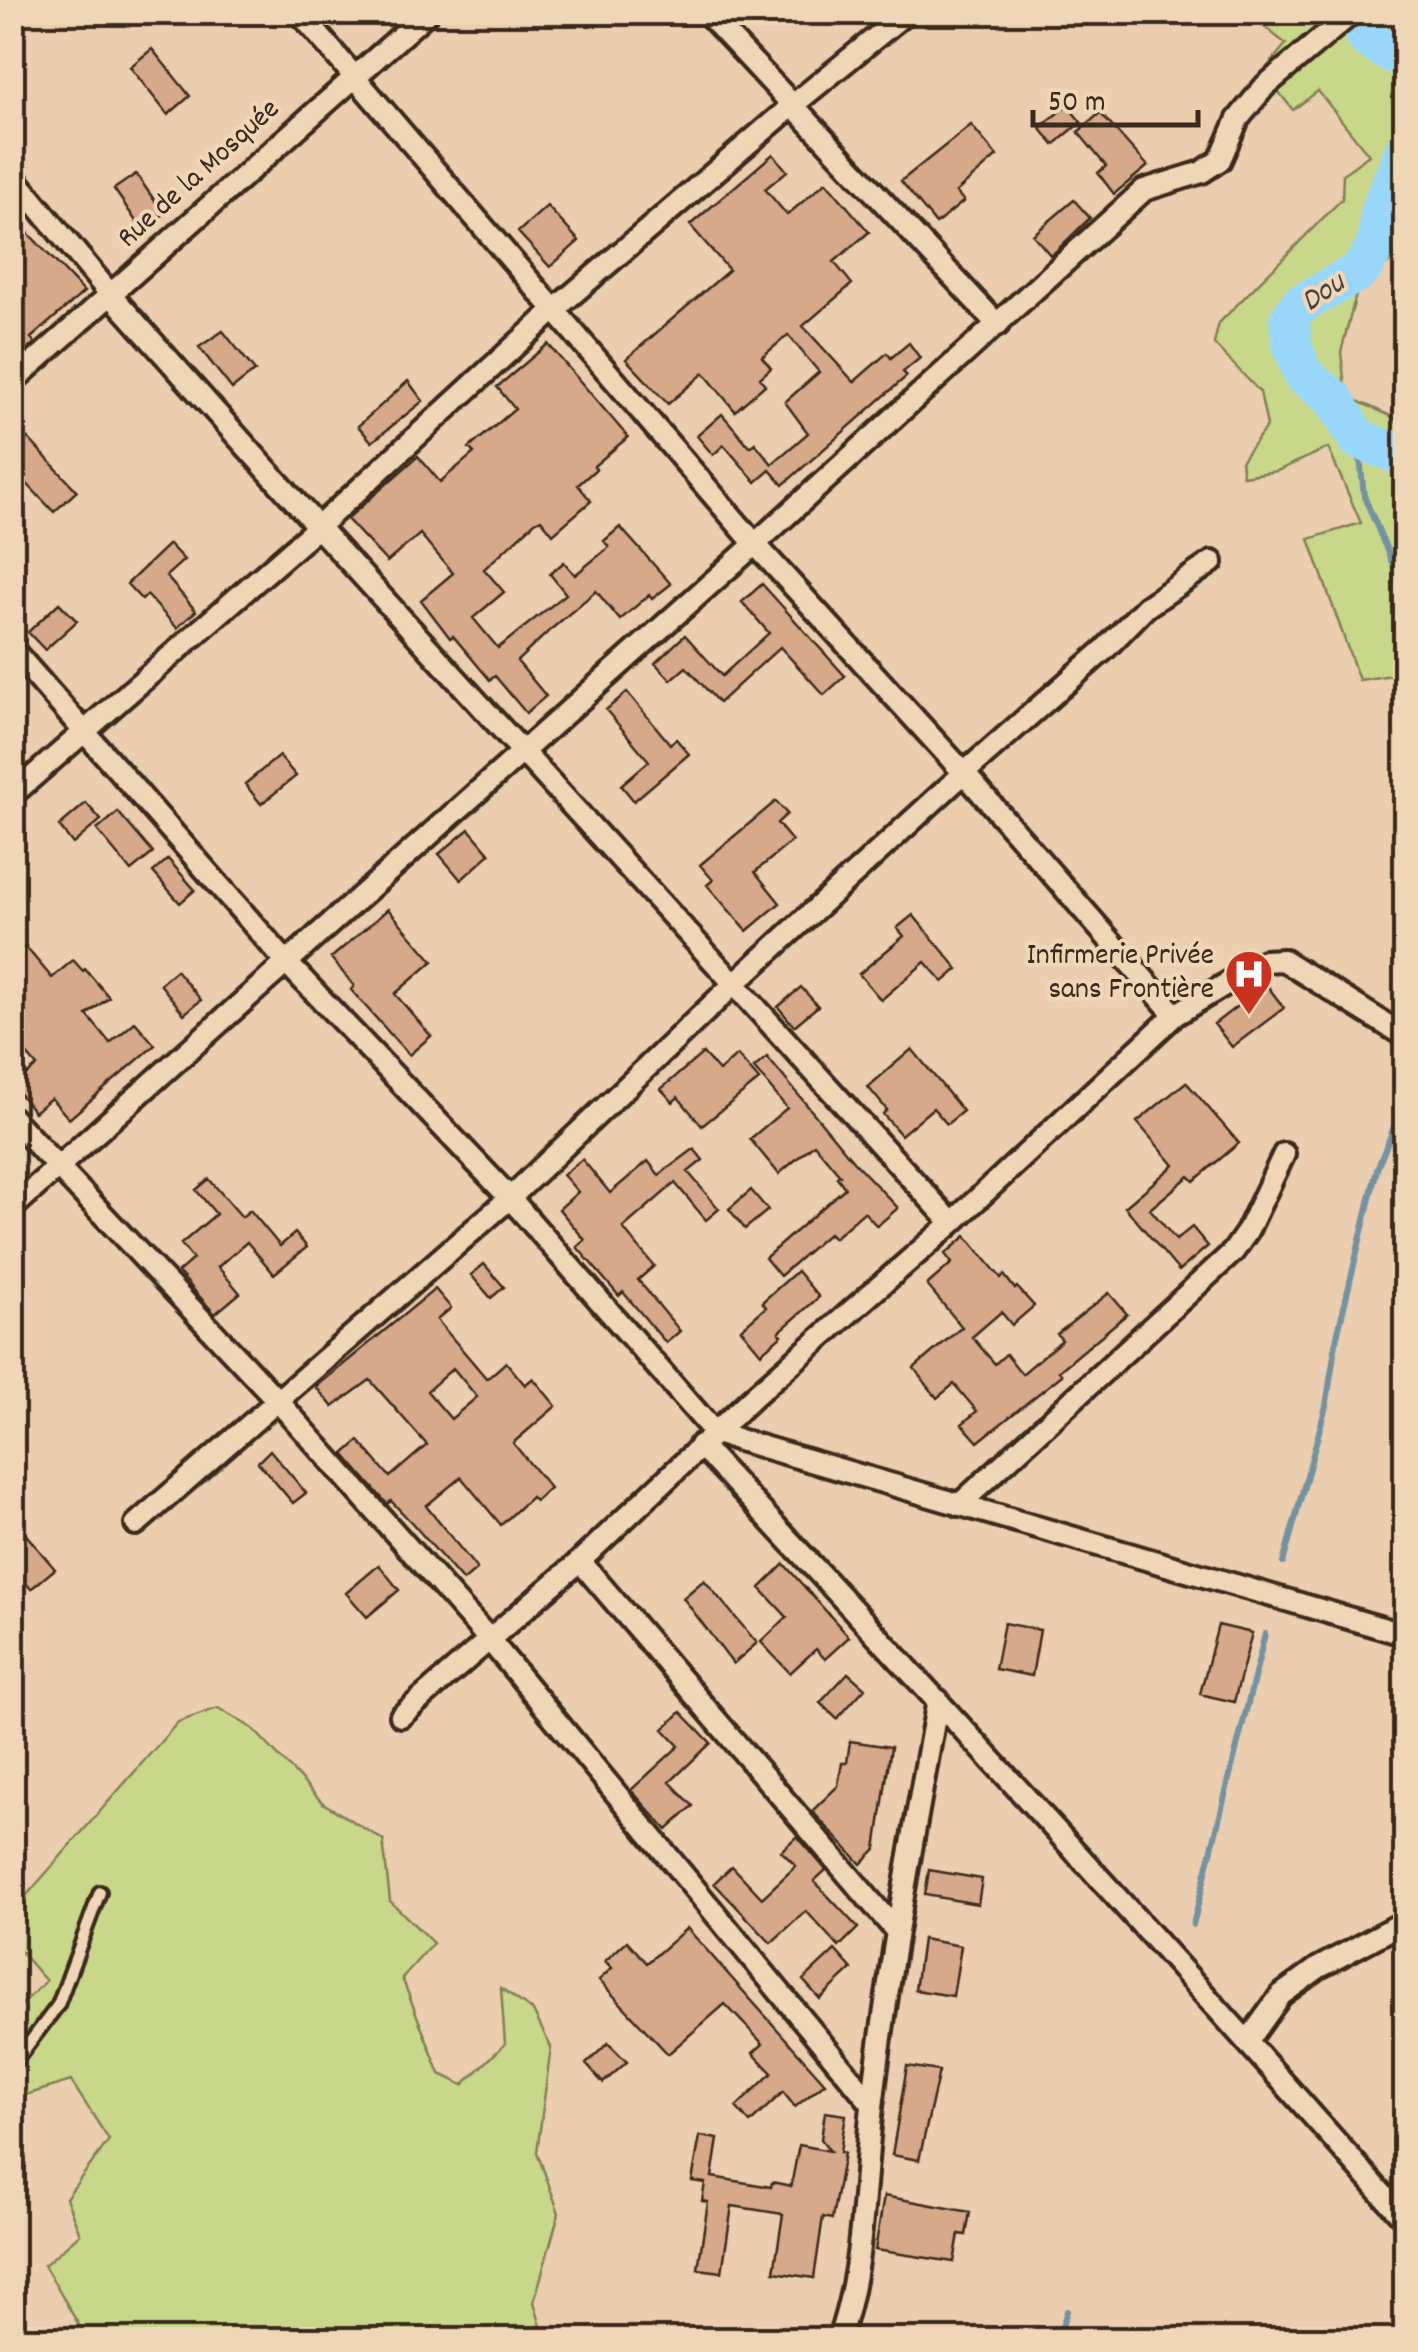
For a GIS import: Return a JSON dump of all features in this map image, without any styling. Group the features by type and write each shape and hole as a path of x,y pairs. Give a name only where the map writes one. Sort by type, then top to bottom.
{"street":[{"path":"299,12 755,544 964,773 1175,1016"},
{"name":"Rue de la Mosquée","path":"12,382 428,12"},
{"path":"706,12 998,324"},
{"path":"12,795 318,526 554,310 792,105 907,12"},
{"path":"12,1208 755,544 1144,190 1202,172 1220,160 1238,119 1265,86 1354,12"},
{"path":"12,175 110,296 952,1223"},
{"path":"136,1524 510,1198 735,984 1105,649 1146,607 1212,562"},
{"path":"12,648 287,964 510,1198 708,1439 1406,2221"},
{"path":"402,1716 580,1561 708,1439 952,1223 1175,1016 1264,960 1283,960 1406,1036"},
{"path":"12,1118 277,1400 488,1638 872,2104"},
{"path":"960,1505 1233,1252 1247,1232 1284,1154"},
{"path":"708,1439 960,1505 1406,1636"},
{"path":"580,1561 896,1932"},
{"path":"838,2340 850,2294 896,1932 938,1700"},
{"path":"1248,2040 1281,1995 1318,1968 1406,1920"}],"lane":[{"path":"12,2066 58,2005 100,1892"}],"green space":[{"path":"1247,13 1405,13 1405,236 1390,262 1358,287 1341,352 1346,396 1391,416 1405,432 1405,701 1399,674 1359,680 1309,539 1361,523 1328,448 1277,471 1243,476 1241,461 1267,426 1260,392 1214,344 1219,323 1342,199 1343,174 1369,155 1318,91 1293,110 1263,72 1286,44"},
{"path":"218,1708 252,1728 323,1803 383,1840 390,1901 433,1943 402,1978 440,2074 463,2085 505,2044 501,1988 533,2011 551,2047 537,2152 559,2213 534,2302 544,2337 555,2339 87,2339 44,2265 80,2234 66,2198 109,2140 71,2081 13,2099 13,2013 46,1981 13,1943 13,1911 178,1722"}],"building":[{"path":"152,49 190,96 168,115 130,67"},
{"path":"1067,105 1081,122 1054,145 1040,128"},
{"path":"1100,113 1148,166 1114,194 1098,173 1106,166 1078,132"},
{"path":"971,125 997,156 956,192 964,201 936,224 901,181"},
{"path":"773,154 787,171 765,189 787,215 826,182 869,232 834,262 852,284 803,326 854,382 887,353 891,358 909,343 920,358 903,372 907,376 783,485 770,470 756,482 724,445 713,455 697,436 722,414 750,447 755,443 772,464 808,433 785,402 819,372 788,335 762,357 771,368 760,378 765,385 735,411 704,373 668,404 626,359 729,270 690,225"},
{"path":"136,174 164,214 142,230 114,189"},
{"path":"1074,200 1090,218 1051,256 1033,235"},
{"path":"547,206 579,241 550,267 518,232"},
{"path":"12,216 84,292 31,338 35,343 12,362"},
{"path":"223,331 255,371 232,389 199,347"},
{"path":"548,344 628,437 578,485 591,501 553,534 541,519 535,522 484,569 504,592 473,618 498,648 566,594 550,574 564,562 575,575 609,547 604,541 620,527 671,584 652,599 649,595 620,620 596,591 549,631 517,661 546,696 526,713 495,676 490,680 453,636 450,638 421,600 453,573 420,534 387,562 347,519 418,456 440,482 474,453 469,448 515,409 497,387"},
{"path":"408,381 423,401 372,442 358,426"},
{"path":"28,438 77,491 54,512 12,468 12,452"},
{"path":"169,544 184,560 166,576 196,611 177,628 147,595 142,600 127,584"},
{"path":"762,584 845,676 824,695 780,647 719,703 686,667 671,680 655,663 685,635 722,676 769,633 742,602"},
{"path":"59,603 77,621 45,650 28,632"},
{"path":"627,692 670,744 676,739 689,754 634,801 621,785 649,761 606,710"},
{"path":"279,756 296,776 261,804 245,784"},
{"path":"776,801 787,814 777,823 792,841 755,872 780,903 747,931 707,885 713,880 700,865"},
{"path":"86,803 101,820 73,844 59,826"},
{"path":"118,812 153,853 131,871 97,830"},
{"path":"469,829 490,854 461,880 439,854"},
{"path":"168,859 195,890 180,903 153,872"},
{"path":"388,909 433,961 395,994 431,1036 409,1055 351,990 354,986 331,958"},
{"path":"913,915 958,969 943,982 925,962 881,1000 859,974 904,936 897,928"},
{"path":"25,946 52,978 73,960 85,969 109,997 87,1015 110,1043 135,1022 155,1045 69,1119 51,1098 34,1112 13,1086 37,1066 12,1037 12,957"},
{"path":"176,970 201,1000 184,1014 160,984"},
{"name":"Infirmerie Privée sans Frontière","path":"1266,984 1284,1008 1232,1047 1214,1024"},
{"path":"801,987 818,1006 794,1026 778,1007"},
{"path":"912,1049 963,1111 947,1124 933,1108 901,1135 868,1087"},
{"path":"703,1053 719,1071 737,1055 759,1080 702,1126 678,1097 673,1102 661,1089"},
{"path":"767,1057 854,1162 898,1208 877,1226 864,1212 834,1238 829,1233 780,1276 765,1258 845,1188 837,1177 840,1175 814,1144 779,1174 750,1139 787,1108 754,1068"},
{"path":"1186,1082 1239,1143 1194,1181 1189,1176 1150,1209 1176,1240 1192,1227 1208,1246 1179,1271 1125,1207 1174,1165 1137,1122"},
{"path":"694,1149 703,1160 688,1172 719,1209 706,1220 675,1183 623,1228 654,1266 638,1280 680,1331 666,1343 623,1292 619,1296 577,1247 585,1240 559,1209 578,1192 563,1175 582,1159 610,1193 648,1161 659,1175"},
{"path":"209,1179 242,1217 250,1210 280,1246 295,1233 307,1247 274,1274 247,1242 218,1267 240,1293 215,1314 178,1272 193,1259 181,1244 216,1214 196,1190"},
{"path":"751,1190 768,1210 745,1229 729,1209"},
{"path":"966,1236 1001,1278 1004,1275 1034,1306 1012,1325 1001,1312 972,1337 995,1364 1006,1354 1022,1374 1062,1340 1057,1334 1109,1293 1127,1314 1059,1371 1062,1375 978,1442 962,1424 977,1411 954,1384 937,1398 914,1368 962,1327 927,1285 952,1263 945,1254"},
{"path":"484,1264 504,1287 491,1298 471,1275"},
{"path":"797,1271 819,1297 761,1353 741,1329 766,1307 762,1302"},
{"path":"435,1289 451,1308 437,1320 487,1379 506,1362 525,1385 533,1378 556,1406 513,1443 550,1488 535,1501 531,1497 501,1525 461,1477 426,1506 477,1569 463,1581 344,1454 359,1441 390,1477 427,1445 370,1380 333,1407 316,1387","holes":["453,1368 477,1397 451,1419 427,1391"]},
{"path":"270,1450 306,1493 293,1503 258,1462"},
{"path":"12,1518 55,1569 31,1589 12,1566"},
{"path":"784,1564 849,1637 825,1659 816,1649 790,1673 761,1642 787,1617 760,1588"},
{"path":"379,1565 399,1590 367,1617 346,1593"},
{"path":"704,1580 757,1643 733,1664 683,1598"},
{"path":"1004,1623 1040,1630 1032,1676 995,1669"},
{"path":"1218,1625 1252,1633 1234,1702 1200,1694"},
{"path":"848,1673 865,1688 837,1719 820,1703"},
{"path":"681,1712 711,1743 670,1782 693,1806 667,1830 631,1790 679,1746 663,1729"},
{"path":"850,1741 891,1747 876,1849 861,1864 812,1811 838,1786"},
{"path":"797,1836 826,1870 814,1881 858,1928 839,1947 806,1911 771,1943 714,1883 732,1866 762,1898 796,1866 781,1851"},
{"path":"929,1870 982,1879 978,1904 925,1895"},
{"path":"687,1928 825,2083 795,2107 783,2092 750,2123 736,2107 772,2073 753,2053 763,2044 725,2004 668,2054 599,1980 612,1968 605,1961 627,1941 647,1963"},
{"path":"922,1939 961,1946 953,1996 915,1990"},
{"path":"835,1950 852,1969 820,1999 803,1980"},
{"path":"608,2043 627,2062 603,2083 586,2064"},
{"path":"907,2066 939,2071 919,2160 892,2155"},
{"path":"825,2112 846,2115 840,2152 844,2153 832,2219 823,2217 814,2278 774,2272 783,2214 732,2206 722,2272 698,2269 708,2202 702,2201 705,2183 692,2181 700,2136 718,2139 712,2177 771,2187 772,2182 791,2186 799,2145 830,2151 821,2139"},
{"path":"884,2196 970,2212 966,2235 959,2234 954,2262 875,2250"}],"waterway":[{"name":"Dou","path":"1361,12 1366,37 1406,58"},
{"name":"Dou","path":"1406,147 1381,208 1376,246 1361,270 1299,305 1289,320 1292,344 1303,375 1333,398 1358,439 1406,457"},
{"path":"1358,439 1364,496 1394,567 1406,623"},
{"path":"1283,1563 1326,1406 1337,1336 1377,1169 1406,1097"},
{"path":"1193,1925 1265,1634"},
{"path":"1058,2340 1067,2311"}],"place":[{"name":"Infirmerie Privée sans Frontière","path":"1249,1016"}]}
